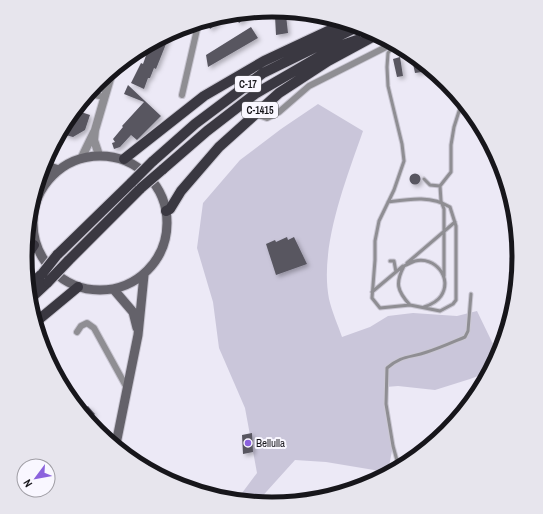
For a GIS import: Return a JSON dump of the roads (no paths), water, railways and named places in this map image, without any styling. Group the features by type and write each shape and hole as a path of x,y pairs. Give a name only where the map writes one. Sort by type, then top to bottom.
{"highway":[{"path":"124,159 204,96 264,61 338,26"},
{"name":"C-17","path":"35,293 45,278 57,255 152,162 195,124 263,73 350,30"},
{"name":"C-17","path":"33,283 45,278 68,261 141,188 207,131 255,94 334,48 365,36"},
{"name":"C-1415","path":"166,211 170,209 180,191 219,147 279,93 328,62 371,39"},
{"path":"40,319 78,287"}],"main road":[{"path":"42,188 59,170 81,159 99,155 124,159 141,168 148,174 155,184 166,211 166,224 163,238 157,254 144,275 138,335 117,440"},
{"path":"49,167 59,170"},
{"path":"33,230 34,245 52,271 66,282 78,287 90,291 115,291 144,275"},
{"path":"115,291 133,312 138,335"}],"street":[{"path":"182,95 197,29"},
{"path":"256,114 267,118 279,112 309,86 389,47"},
{"path":"81,159 95,130 110,80"},
{"path":"95,95 105,97"},
{"path":"95,130 94,140 99,155"},
{"path":"77,332 87,323 94,328 127,388"}],"lane":[{"path":"388,202 418,199 441,201 450,207 456,226 456,300 453,304 440,311 410,305 380,308 372,298 375,241 379,221 404,161 402,144 388,86 388,52 390,48"},
{"path":"424,307 433,304 442,296 446,285 444,276 444,209 441,201 440,186 451,172 451,145 454,127 460,108"},
{"path":"424,179 430,185 440,186"},
{"path":"372,292 455,222"},
{"path":"410,305 400,292 398,284 400,274 404,266 416,260 429,261 437,266 444,276"},
{"path":"390,261 394,261 396,272"},
{"path":"397,462 386,404 387,368 396,361 407,356 426,353 465,336 468,331 471,294"}],"place":[{"name":"Bellulla","path":"248,443"}]}
